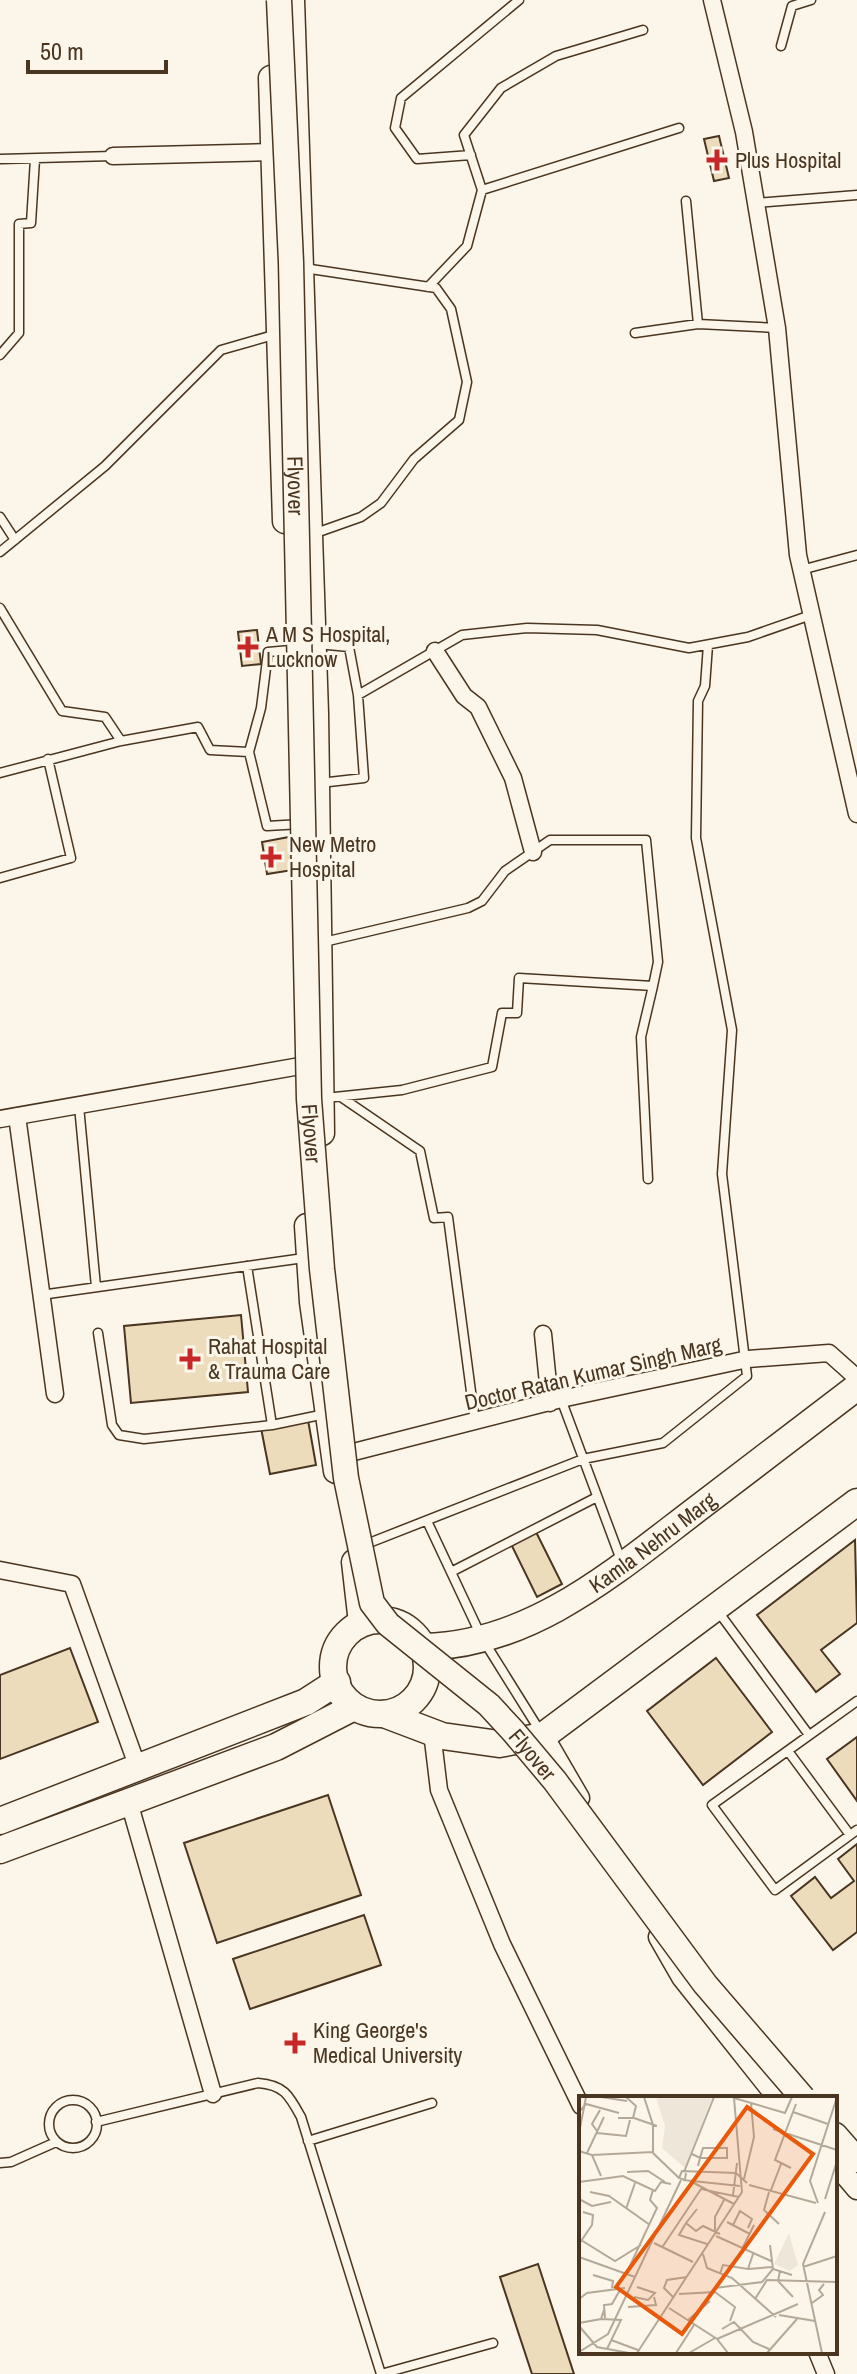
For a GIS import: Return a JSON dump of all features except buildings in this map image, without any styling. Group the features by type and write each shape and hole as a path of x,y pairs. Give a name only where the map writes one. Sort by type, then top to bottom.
{"main road":[{"path":"269,0 290,650 306,784"},
{"name":"Flyover","path":"279,0 291,262 304,715 309,1099 322,1269 346,1478 372,1603 388,1624 489,1705 513,1731 555,1781 705,1984 801,2096"},
{"path":"292,0 304,268 314,644 306,784 310,1064 321,1099 342,1455 361,1623"},
{"path":"307,824 319,942 310,1064"},
{"path":"321,1099 309,1257 325,1414 342,1455 382,1598 398,1622 413,1632 424,1647 428,1664 425,1684 413,1701 384,1714"},
{"name":"Kamla Nehru Marg","path":"424,1647 453,1646 482,1638 572,1602 857,1387"},
{"path":"0,1850 276,1747 354,1707 384,1714 432,1732 499,1744 543,1736 857,1502"},
{"path":"354,1707 337,1682 333,1667 336,1650 344,1635 361,1623 381,1619 398,1622"},
{"path":"0,1821 306,1702 337,1682"},
{"path":"837,2137 857,2160"}],"street":[{"path":"712,0 744,132 777,328 801,570 857,814"},
{"path":"113,156 273,152"},
{"path":"435,651 464,696 478,707 513,778 533,852"},
{"path":"55,1394 41,1295 8,1117 310,1064"},
{"path":"543,1334 556,1401"},
{"name":"Doctor Ratan Kumar Singh Marg","path":"342,1455 556,1401 748,1359 829,1353 857,1378"},
{"path":"0,1570 72,1584 138,1768"},
{"path":"432,1732 439,1790 502,1944 579,2102"},
{"path":"543,1736 682,1977 776,2096"},
{"path":"129,1802 213,2094"},
{"path":"837,2165 857,2189"},
{"path":"818,2354 826,2374"}],"lane":[{"path":"471,155 417,159 395,128 401,98 519,0"},
{"path":"781,46 792,6 811,0"},
{"path":"428,287 467,246 482,190 464,135 501,88 556,56 643,30"},
{"path":"482,190 679,128"},
{"path":"0,159 113,156"},
{"path":"0,355 19,333 19,224 31,223 35,159"},
{"path":"756,203 857,195"},
{"path":"686,201 698,324"},
{"path":"304,268 436,288 451,309 467,382 459,420 414,459 381,503 361,517 311,535"},
{"path":"635,333 698,324 777,328"},
{"path":"0,552 105,466 221,350 278,334"},
{"path":"0,517 15,540"},
{"path":"801,570 857,555"},
{"path":"1,612 62,711 105,717 121,741"},
{"path":"358,695 462,635 527,628 597,630 689,648 748,637 812,615"},
{"path":"306,784 364,778 358,695 349,647 314,644"},
{"path":"369,1543 583,1459 663,1443 747,1376 748,1359 722,1174 732,1030 696,838 698,701 705,686 708,645"},
{"path":"290,650 268,652 261,708 249,752 267,826 307,824"},
{"path":"0,773 121,741 198,727 210,750 249,752"},
{"path":"0,878 71,858 48,759"},
{"path":"319,942 468,908 482,901 505,871 550,840 646,840 658,962 641,1037 648,1179"},
{"path":"321,1099 402,1090 492,1067 502,1013 517,1013 519,978 653,986"},
{"path":"321,1099 420,1151 434,1218 448,1217 475,1423"},
{"path":"79,1105 96,1287"},
{"path":"41,1295 309,1257"},
{"path":"247,1266 272,1425"},
{"path":"98,1333 112,1425 119,1435 144,1439 272,1425 325,1414"},
{"path":"556,1401 583,1459 623,1566"},
{"path":"451,1572 597,1497"},
{"path":"427,1521 482,1638 543,1736"},
{"path":"716,1609 809,1735"},
{"path":"788,1751 854,1833 775,1890 712,1805 857,1701"},
{"path":"96,2122 258,2083 275,2084 287,2092 308,2141 381,2374 493,2343"},
{"path":"63,2102 82,2102 90,2107 96,2122 95,2133 81,2146 64,2146 56,2142 49,2125 55,2107 63,2102"},
{"path":"308,2141 432,2103"},
{"path":"0,2163 11,2162 56,2142"}],"place":[{"name":"Plus Hospital","path":"717,160"},
{"name":"A M S Hospital, Lucknow","path":"248,647"},
{"name":"New Metro Hospital","path":"271,857"},
{"name":"Rahat Hospital & Trauma Care","path":"190,1359"},
{"name":"King George's Medical University","path":"295,2043"}]}
